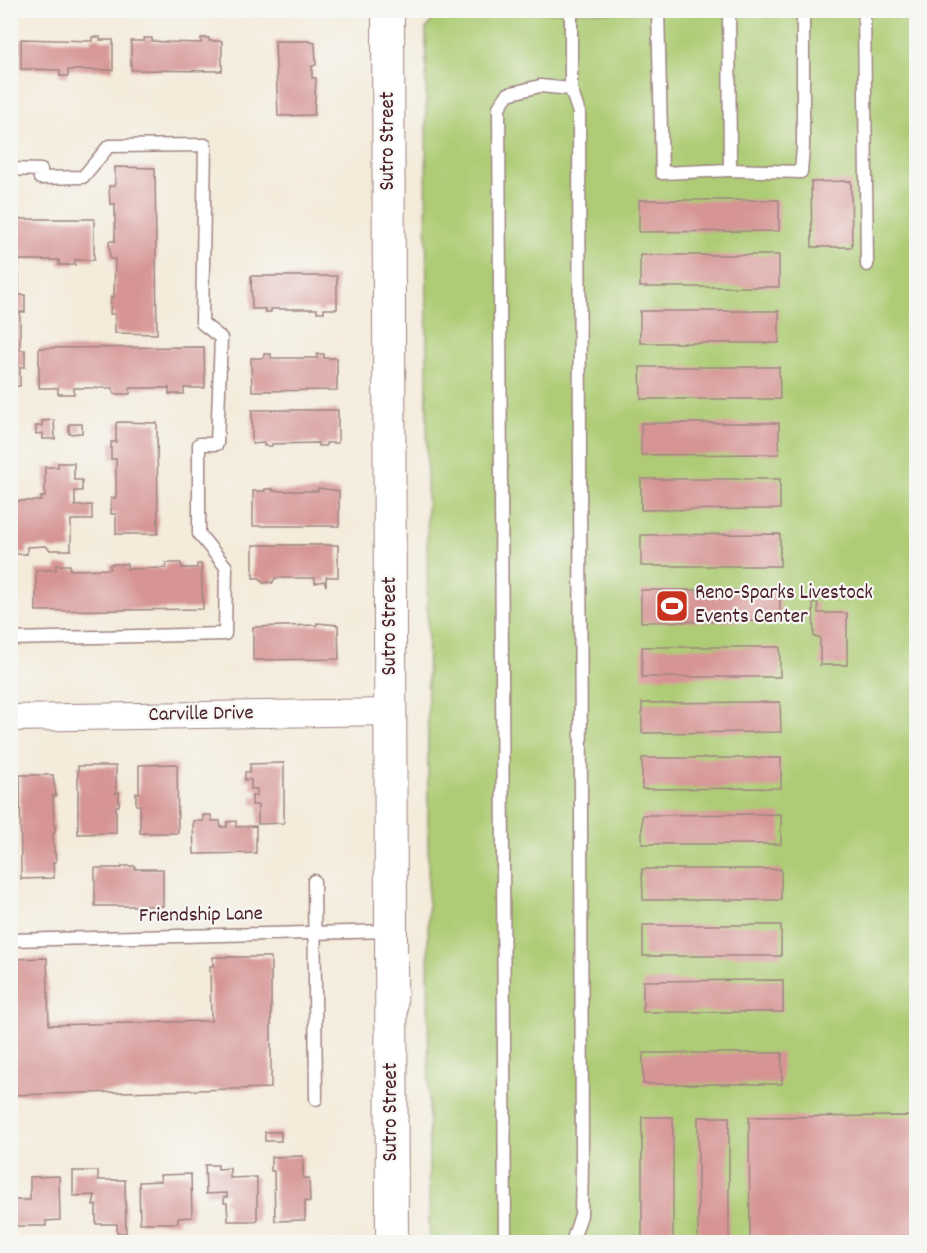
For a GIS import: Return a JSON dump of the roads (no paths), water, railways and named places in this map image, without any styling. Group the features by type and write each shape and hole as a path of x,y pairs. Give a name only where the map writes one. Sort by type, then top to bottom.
{"street":[{"name":"Sutro Street","path":"388,10 392,1242"},
{"name":"Carville Drive","path":"10,717 391,712"}],"lane":[{"path":"572,10 571,89 579,113 582,1153 580,1215 572,1242"},
{"path":"658,10 662,173 730,170 801,172 803,10"},
{"path":"729,10 730,170"},
{"path":"864,10 867,265"},
{"path":"511,1242 505,1236 499,107 508,94 540,86 571,89"},
{"path":"10,169 40,170 40,178 83,177 109,146 205,145 202,323 220,338 217,444 199,444 200,534 226,567 225,634 10,639"},
{"path":"314,881 316,1099"},
{"name":"Friendship Lane","path":"10,940 392,931"}],"place":[{"name":"Reno-Sparks Livestock Events Center","path":"672,606"}]}
